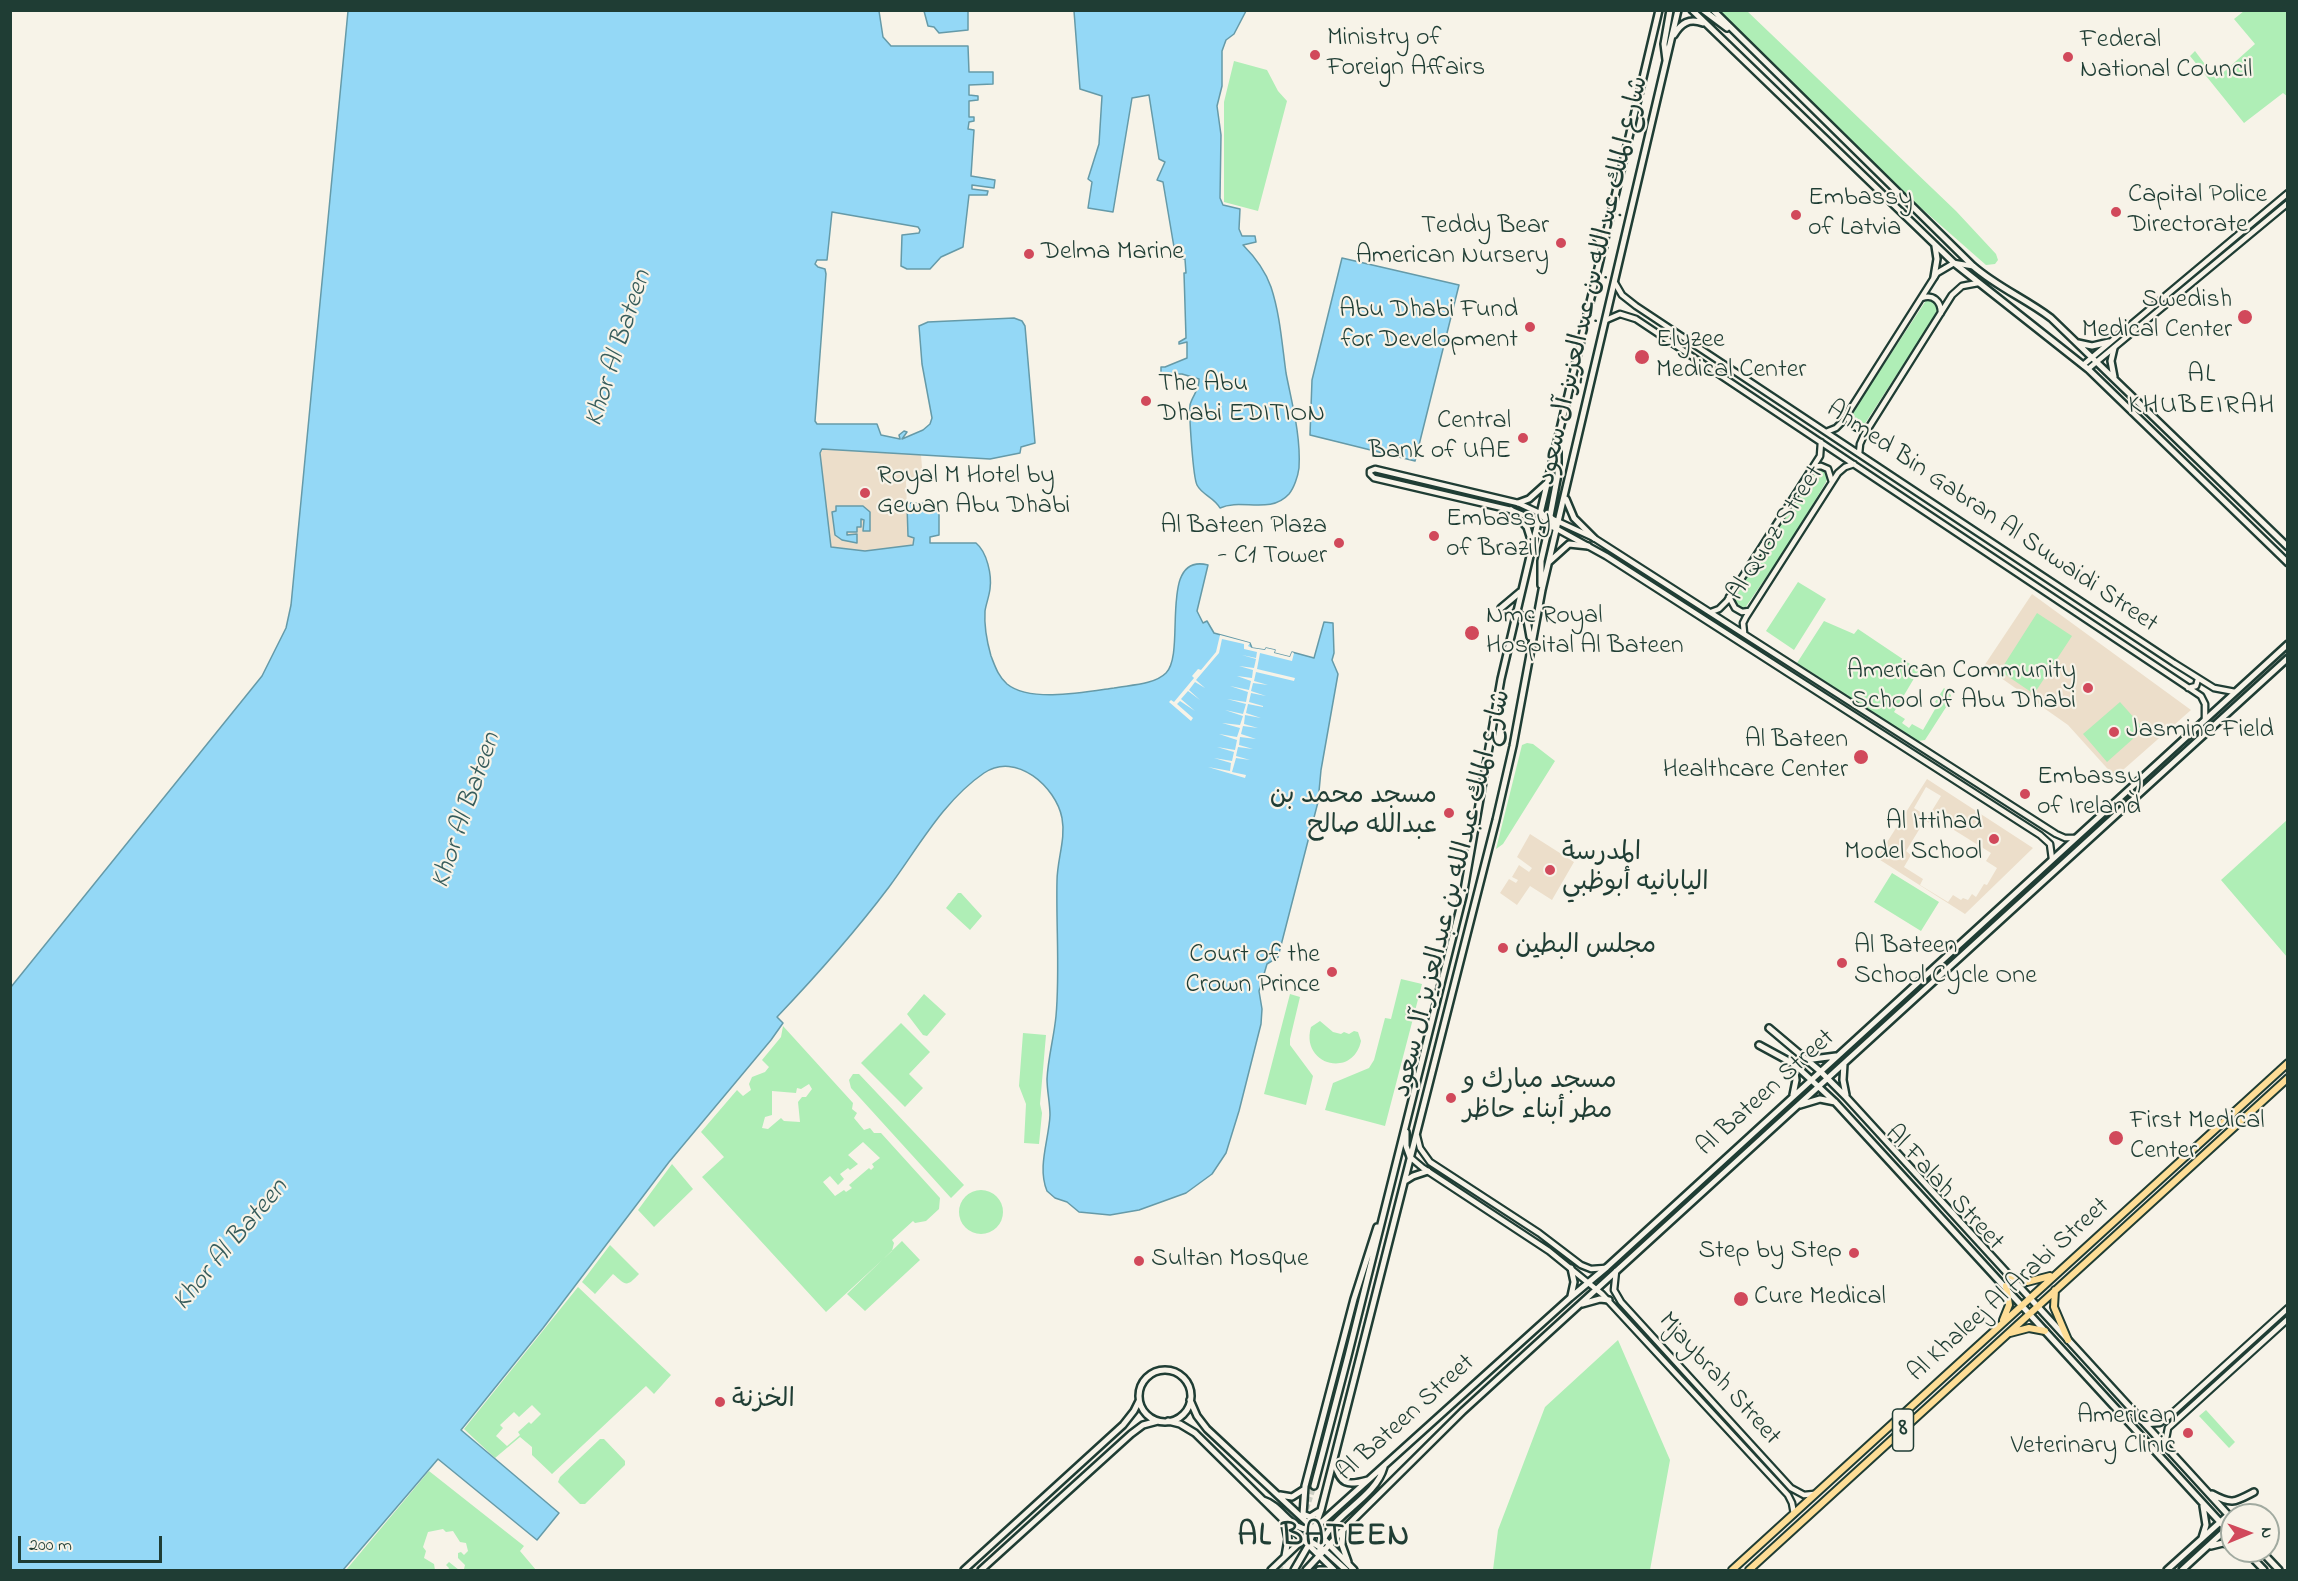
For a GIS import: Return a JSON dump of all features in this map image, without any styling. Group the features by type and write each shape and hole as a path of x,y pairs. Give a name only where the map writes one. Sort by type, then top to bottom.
{"highway":[{"name":"Al Khaleej Al Arabi Street","path":"1732,1570 2288,1063"},
{"name":"Al Khaleej Al Arabi Street","path":"1749,1570 2288,1078"},
{"path":"2011,1276 2030,1282 2056,1273"},
{"path":"2000,1326 2009,1308 2006,1286"},
{"path":"2056,1289 2055,1312 2068,1340"},
{"path":"2007,1334 2029,1328 2045,1331"}],"main road":[{"name":"شارع الملك عبدالله بن عبدالعزيز آل سعود","path":"1314,1486 1465,885 1491,731 1516,612 1558,446 1659,10"},
{"path":"1666,62 1664,44 1670,10"},
{"name":"شارع الملك عبدالله بن عبدالعزيز آل سعود","path":"1294,1570 1309,1544 1321,1510 1501,801 1548,563 1678,10"},
{"path":"1692,10 1934,245 1978,283 2088,369 2288,563"},
{"path":"1703,10 1718,23 1732,29"},
{"path":"1713,10 1973,266 1996,284 2033,305 2075,341 2288,547"},
{"path":"1671,41 1685,22 1694,20 1707,24"},
{"path":"1597,238 1604,247"},
{"path":"1934,245 1937,259 1934,277"},
{"path":"2075,341 2092,346 2109,342"},
{"path":"2114,348 2111,365 2116,381"},
{"path":"1557,529 1550,516 1558,474 1558,446"},
{"path":"1518,503 1529,499 1549,481"},
{"path":"1566,493 1567,505 1571,513 1582,528 1594,538"},
{"path":"1510,510 1527,527 1532,549"},
{"path":"1541,512 1549,526 1540,567 1542,590"},
{"path":"1548,563 1569,544 1588,546"},
{"path":"1501,608 1521,591"},
{"path":"1516,612 1527,620 1531,642"},
{"name":"Al Bateen Street","path":"1271,1570 1314,1528 1607,1267 2288,644"},
{"name":"Al Bateen Street","path":"1306,1570 1319,1556 1322,1545 1329,1545 1463,1412 2288,658"},
{"name":"Al Falah Street","path":"1768,1028 1820,1071 1846,1097 2220,1505"},
{"name":"Al Falah Street","path":"1759,1045 1794,1064 1835,1102 2220,1522"},
{"path":"1805,1060 1839,1055"},
{"path":"1793,1095 1796,1080 1794,1064"},
{"path":"1844,1064 1843,1080 1846,1097"},
{"path":"1796,1106 1820,1099 1835,1102"},
{"path":"1407,1121 1406,1146 1410,1157"},
{"path":"1403,1182 1413,1176 1428,1172"},
{"path":"1321,1510 1312,1517 1304,1515 1302,1509 1305,1486 1358,1288 1385,1209"},
{"path":"1570,1298 1574,1282 1571,1267"},
{"path":"1580,1304 1600,1299 1609,1300"},
{"path":"963,1570 1127,1420 1139,1401 1140,1389 1144,1380 1152,1373 1162,1370 1172,1371 1182,1377 1188,1386 1190,1400 1197,1416 1207,1429 1314,1528 1322,1545 1350,1569"},
{"path":"1168,1421 1184,1413 1190,1400"},
{"path":"1139,1401 1146,1413 1158,1421"},
{"path":"981,1570 1131,1434 1143,1425 1158,1421 1180,1424 1196,1433 1282,1521 1334,1570"},
{"path":"1333,1461 1339,1477 1344,1482 1352,1484 1370,1480"},
{"path":"1322,1545 1377,1481 1385,1466"},
{"path":"1275,1493 1292,1497 1301,1492 1305,1486"},
{"path":"2210,1493 2229,1502 2239,1500 2254,1492"},
{"path":"1262,1499 1273,1504 1298,1528 1307,1530 1314,1528"},
{"path":"2201,1502 2206,1525 2201,1540"},
{"path":"1282,1521 1288,1539 1284,1559"},
{"path":"2167,1570 2220,1522"},
{"path":"1344,1529 1343,1550 1350,1569"},
{"path":"2182,1570 2220,1535"},
{"path":"1309,1544 1329,1545 1350,1569"},
{"path":"2207,1548 2220,1544"},
{"path":"1319,1570 1327,1570"}],"street":[{"path":"2083,365 2288,193"},
{"path":"2088,369 2288,203"},
{"path":"1826,432 1839,426 1934,277 1943,268 1954,263 1973,266"},
{"name":"Ahmed Bin Gabran Al Suwaidi Street","path":"1615,283 1626,299 2198,679 2217,690 2235,692"},
{"path":"1859,454 1861,441 1869,427 1958,288 1978,283"},
{"path":"1920,299 1934,298 1940,304 1941,313"},
{"name":"Ahmed Bin Gabran Al Suwaidi Street","path":"1606,320 1620,314 1633,318 2044,590 2204,700 2205,719"},
{"path":"1848,413 1849,422 1856,428 1869,427"},
{"name":"Al Quoz Street","path":"1711,612 1722,607 1730,597 1813,467 1821,453 1821,442"},
{"name":"Al Quoz Street","path":"1744,633 1743,623 1749,611 1832,482 1842,469 1854,464"},
{"path":"1813,467 1826,468 1831,474 1832,482"},
{"path":"2052,859 2050,844 2040,835 1588,546 1557,529 1510,510 1374,478 1370,473 1375,469 1518,503 1594,538 2046,828 2062,837 2075,838"},
{"path":"1917,506 1923,503 1924,497"},
{"path":"1941,522 1942,516 1947,513"},
{"path":"1748,554 1755,557"},
{"path":"2044,590 2049,587 2050,581"},
{"path":"1730,597 1735,608 1742,612 1749,611"},
{"path":"1786,672 1791,669 1792,664"},
{"path":"2188,688 2196,686 2198,679"},
{"path":"1811,688 1816,680"},
{"path":"2040,835 2046,828"},
{"path":"1416,1132 1420,1148 1430,1162 1504,1210 1576,1261 1591,1269 1607,1267"},
{"name":"Mjaybrah Street","path":"1410,1157 1428,1172 1571,1267 1609,1300 1788,1495 1794,1514"},
{"path":"1494,1214 1504,1210"},
{"path":"1571,1267 1576,1261"},
{"name":"Mjaybrah Street","path":"1616,1271 1614,1290 1621,1302 1791,1488 1804,1495 1816,1494"},
{"path":"2146,1424 2157,1423 2168,1417 2288,1308"},
{"path":"2165,1444 2168,1428 2288,1319"},
{"path":"2263,1331 2268,1336"},
{"path":"2255,1348 2260,1353"}],"shaded area":[{"name":"Royal M Hotel by Gewan Abu Dhabi","path":"825,448 921,455 923,480 906,481 908,536 914,538 913,545 866,551 831,547 820,453"},
{"name":"American Community School of Abu Dhabi","path":"2032,594 2191,710 2115,777 2068,725 1984,666"},
{"name":"Al Ittihad Model School","path":"1927,779 2033,848 1965,914 1877,858","holes":["1926,787 1941,796 1928,817 1914,808","1937,811 1957,824 1954,830 1991,853 1986,861 1997,868 1987,885 1984,884 1976,897 1972,894 1968,900 1963,898 1961,900 1953,895 1948,902 1920,885 1923,879 1904,867 1911,855 1906,851 1925,820 1929,823"]},
{"name":"المدرسة اليابانيه أبوظبي","path":"1530,834 1574,862 1552,900 1530,886 1517,905 1500,893 1509,879 1516,883 1518,880 1512,877 1519,865 1529,872 1532,868 1517,857"}],"green space":[{"path":"1718,11 1747,11 1956,211 1996,254 1998,260 1995,264 1986,265 1888,179"},
{"path":"2244,11 2287,11 2288,97 2283,93 2244,123 2190,56 2195,51 2216,79 2255,44 2234,19"},
{"path":"1234,61 1267,70 1278,91 1287,101 1258,211 1224,202 1224,102"},
{"path":"1929,299 1935,300 1939,306 1938,311 1864,425 1853,426 1850,416"},
{"path":"1822,469 1828,475 1826,482 1791,541 1745,608 1740,610 1733,602 1762,551 1801,491"},
{"path":"1798,582 1826,599 1794,650 1766,631"},
{"path":"2037,613 2072,636 2034,694 2000,671"},
{"path":"1824,621 1854,634 1858,629 1919,670 1894,712 1905,719 1902,723 1909,728 1912,724 1923,730 1944,688 1951,695 1950,701 1925,740 1918,741 1797,663"},
{"name":"Jasmine Field","path":"2120,702 2144,729 2107,762 2083,734"},
{"path":"1533,744 1555,761 1503,844 1496,849 1522,745"},
{"path":"2287,820 2287,957 2221,880"},
{"path":"1892,873 1939,902 1921,931 1874,902"},
{"path":"958,893 961,893 982,916 970,930 946,908"},
{"path":"1401,979 1422,984 1385,1126 1325,1110 1333,1083 1369,1068 1374,1060 1385,1018 1391,1019"},
{"path":"924,994 946,1014 927,1036 923,1035 907,1014"},
{"path":"1290,994 1300,997 1290,1045 1313,1076 1306,1105 1264,1094"},
{"path":"1320,1021 1333,1032 1349,1034 1354,1031 1358,1032 1361,1041 1356,1053 1348,1060 1339,1063 1320,1058 1313,1051 1310,1040 1311,1027"},
{"path":"901,1023 930,1052 909,1074 923,1088 905,1107 861,1063"},
{"path":"783,1026 853,1103 852,1109 857,1113 854,1118 864,1130 870,1128 874,1133 881,1133 940,1198 939,1209 926,1221 915,1223 913,1221 892,1240 894,1243 892,1251 826,1312 702,1177 724,1157 701,1132 737,1090 743,1096 751,1090 749,1084 752,1077 765,1072 769,1067 762,1060 781,1037","holes":["809,1084 812,1089 798,1102 800,1122 784,1121 781,1118 768,1129 762,1128 765,1117 772,1115 772,1091 796,1093 797,1088 801,1089","863,1142 880,1158 872,1164 874,1167 871,1170 869,1168 849,1185 852,1188 835,1196 823,1182 830,1176 838,1185 844,1179 840,1174 858,1164 848,1155"]},
{"path":"1023,1033 1046,1035 1039,1144 1024,1143 1026,1104 1019,1086"},
{"path":"853,1074 859,1074 964,1185 951,1198 851,1088 849,1080"},
{"path":"672,1164 693,1189 654,1227 638,1210"},
{"path":"981,1190 996,1197 1003,1212 996,1227 981,1234 966,1227 959,1212 966,1197"},
{"path":"902,1241 920,1260 865,1311 847,1294"},
{"path":"610,1245 639,1274 626,1283 613,1274 595,1294 582,1282"},
{"path":"578,1287 671,1375 654,1394 646,1386 552,1474 532,1455 532,1447 520,1437 495,1458 464,1429","holes":["532,1405 541,1414 518,1432 520,1435 507,1446 496,1436 503,1428 500,1425 514,1412 519,1417"]},
{"path":"1618,1340 1670,1460 1650,1570 1493,1570 1498,1530 1545,1407"},
{"path":"2206,1410 2235,1442 2229,1448 2199,1416"},
{"path":"600,1439 604,1439 625,1461 625,1465 585,1504 580,1504 558,1482 560,1477"},
{"path":"429,1471 524,1546 520,1551 536,1570 459,1570 464,1569 465,1565 458,1558 458,1553 461,1552 464,1555 468,1551 466,1543 460,1542 453,1531 446,1532 443,1529 428,1532 423,1547 426,1551 424,1558 434,1564 435,1570 346,1570"},
{"path":"449,1562 459,1570 448,1570 446,1565"}],"water":[{"name":"Khor Al Bateen","path":"348,11 879,11 883,37 891,46 968,46 969,72 993,72 993,84 969,85 969,95 978,96 978,100 969,101 969,117 974,117 974,121 969,122 968,129 974,130 971,176 995,180 994,188 972,185 972,189 988,191 987,195 969,195 963,247 941,257 930,269 907,269 901,266 902,235 919,233 918,227 832,212 827,260 817,260 815,264 825,269 826,274 815,421 817,424 877,424 881,435 900,439 899,435 904,431 907,432 902,439 923,430 930,424 932,418 922,364 919,326 928,322 1014,318 1022,321 1025,326 1035,443 1021,447 1020,453 990,459 822,449 820,453 831,547 865,551 913,545 914,538 908,536 907,505 910,503 937,504 939,535 930,537 930,543 976,543 980,547 988,564 990,577 985,617 991,656 999,674 1007,684 1029,693 1074,694 1134,685 1161,677 1172,662 1178,588 1183,573 1192,565 1208,565 1197,611 1203,623 1207,621 1214,633 1250,643 1252,648 1275,650 1274,653 1290,657 1292,652 1314,658 1324,622 1333,623 1334,653 1332,660 1338,674 1321,770 1318,802 1278,957 1267,964 1259,991 1262,1009 1261,1024 1226,1153 1212,1174 1186,1193 1139,1210 1110,1215 1079,1212 1047,1191 1043,1163 1050,1115 1047,1084 1057,999 1057,881 1063,826 1058,806 1043,784 1021,769 1009,766 996,767 969,784 956,797 863,921 777,1017 783,1023 771,1040 669,1162 543,1328 461,1430 559,1513 537,1540 438,1459 343,1570 11,1570 11,987 262,676 286,628 291,605"},
{"path":"924,11 968,11 968,30 939,33 934,27 928,26"},
{"path":"1074,11 1246,11 1234,34 1226,40 1222,51 1222,86 1217,106 1221,135 1220,198 1223,205 1240,209 1239,229 1242,236 1255,236 1256,242 1243,245 1266,275 1277,308 1299,456 1294,485 1289,494 1273,504 1228,505 1220,508 1197,485 1190,405 1199,379 1182,374 1161,374 1161,367 1187,358 1187,342 1179,344 1186,338 1184,273 1186,273 1185,259 1176,259 1163,182 1157,180 1165,162 1159,159 1149,95 1132,98 1113,212 1088,208 1092,182 1088,179 1099,144 1102,96 1080,89"},
{"path":"1342,258 1459,285 1415,461 1310,435 1312,380"},
{"path":"836,506 863,506 870,512 870,531 863,531 864,520 861,519 861,527 857,527 857,532 847,532 847,535 857,534 857,543 842,540 835,535 832,512 836,511"}],"pier":[{"path":"1220,635 1250,643 1248,646 1252,648 1275,650 1274,653 1290,657 1292,652 1294,653 1292,661 1260,653 1257,669 1295,678 1294,681 1256,672 1254,681 1268,685 1253,683 1251,691 1266,696 1251,693 1249,702 1263,707 1248,704 1246,713 1261,718 1245,715 1244,724 1258,728 1243,726 1241,734 1256,739 1240,737 1239,745 1253,749 1238,747 1236,756 1250,760 1236,758 1232,772 1246,775 1245,778 1208,767 1230,771 1231,763 1214,758 1232,761 1234,752 1217,747 1235,750 1237,740 1219,734 1237,737 1240,728 1222,723 1240,725 1243,716 1225,710 1243,714 1246,704 1227,699 1246,702 1248,692 1230,686 1249,690 1251,681 1237,676 1252,678 1253,670 1239,666 1254,668 1256,659 1242,655 1256,658 1257,652 1244,649 1244,644 1222,639 1219,653 1196,680 1205,688 1195,682 1189,690 1200,700 1188,691 1181,699 1195,711 1180,701 1177,704 1193,718 1191,721 1169,702 1171,700 1174,702 1194,678 1192,676 1198,669 1201,670 1216,652"}],"tunnel":[{"path":"1279,1570 1297,1539 1314,1486"}],"place":[{"name":"Ministry of Foreign Affairs","path":"1315,55"},
{"name":"Federal National Council","path":"2068,57"},
{"name":"Capital Police Directorate","path":"2116,212"},
{"name":"Embassy of Latvia","path":"1796,215"},
{"name":"Teddy Bear American Nursery","path":"1561,243"},
{"name":"Delma Marine","path":"1029,254"},
{"name":"Swedish Medical Center","path":"2245,317"},
{"name":"Abu Dhabi Fund for Development","path":"1530,327"},
{"name":"Elyzee Medical Center","path":"1642,357"},
{"name":"The Abu Dhabi EDITION","path":"1146,401"},
{"name":"Central Bank of UAE","path":"1523,438"},
{"name":"Royal M Hotel by Gewan Abu Dhabi","path":"865,493"},
{"name":"Embassy of Brazil","path":"1434,536"},
{"name":"Al Bateen Plaza - C1 Tower","path":"1339,543"},
{"name":"Nmc Royal Hospital Al Bateen","path":"1472,633"},
{"name":"American Community School of Abu Dhabi","path":"2088,688"},
{"name":"Jasmine Field","path":"2114,732"},
{"name":"Al Bateen Healthcare Center","path":"1861,757"},
{"name":"Embassy of Ireland","path":"2025,794"},
{"name":"مسجد محمد بن عبدالله صالح","path":"1449,813"},
{"name":"Al Ittihad Model School","path":"1994,839"},
{"name":"المدرسة اليابانيه أبوظبي","path":"1550,870"},
{"name":"مجلس البطين","path":"1503,948"},
{"name":"Al Bateen School Cycle One","path":"1842,963"},
{"name":"Court of the Crown Prince","path":"1332,972"},
{"name":"مسجد مبارك و مطر أبناء حاظر","path":"1451,1098"},
{"name":"First Medical Center","path":"2116,1138"},
{"name":"Step by Step","path":"1854,1253"},
{"name":"Sultan Mosque","path":"1139,1261"},
{"name":"Cure Medical","path":"1741,1299"},
{"name":"الخزنة","path":"720,1402"},
{"name":"American Veterinary Clinic","path":"2188,1433"}],"district":[{"name":"AL KHUBEIRAH","path":"2202,392"},
{"name":"AL BATEEN","path":"1324,1539"}]}
